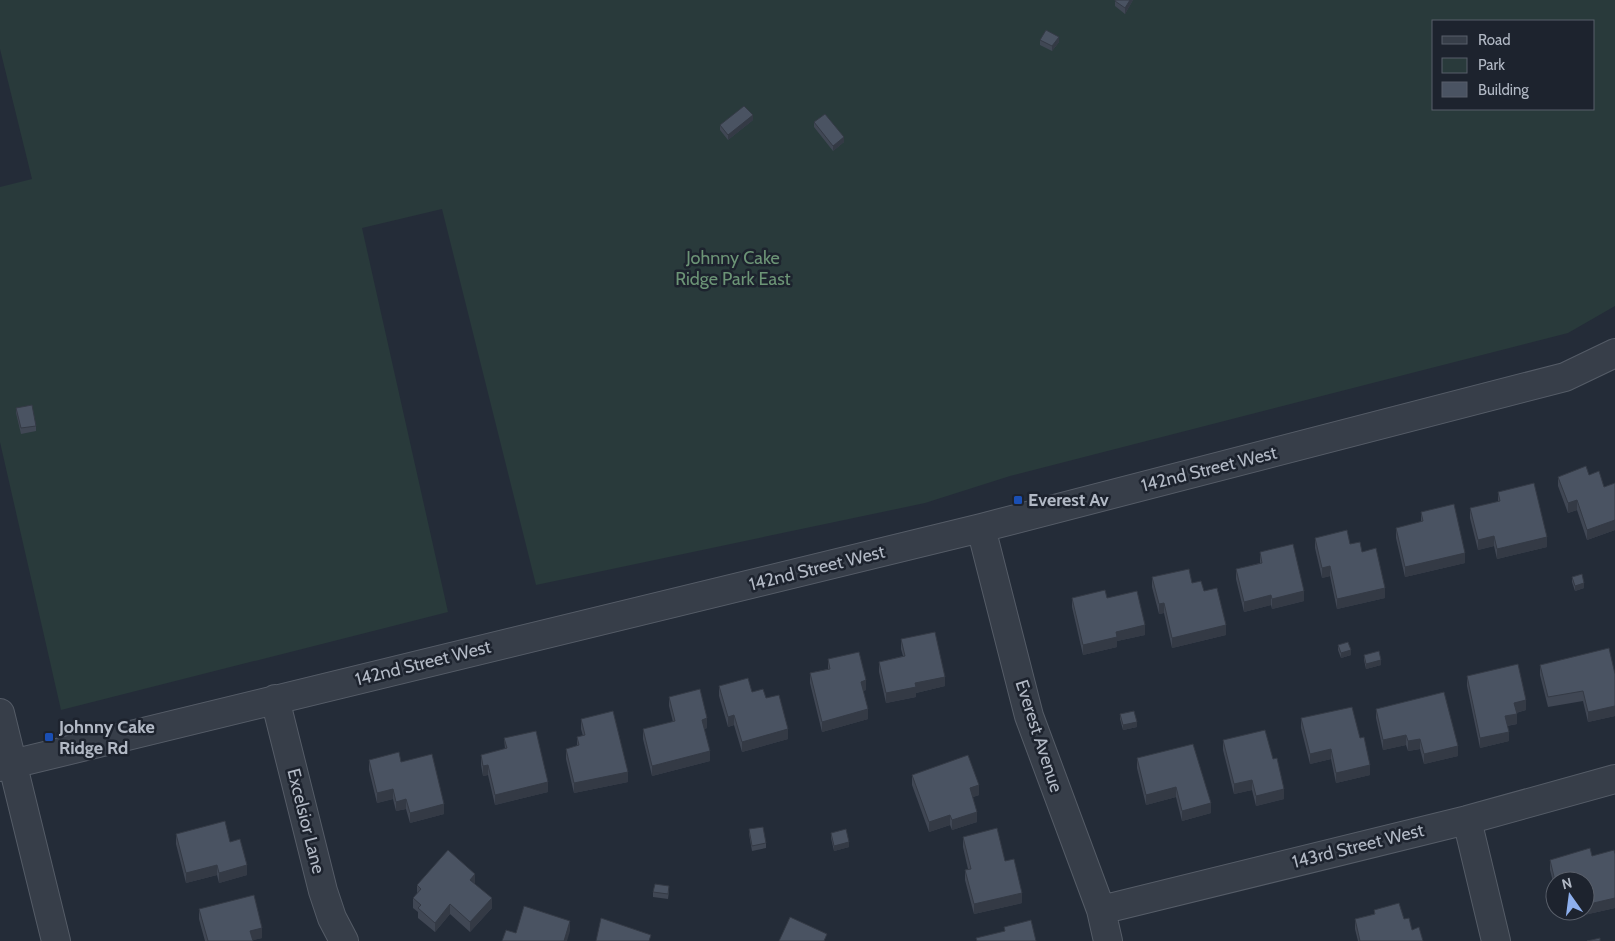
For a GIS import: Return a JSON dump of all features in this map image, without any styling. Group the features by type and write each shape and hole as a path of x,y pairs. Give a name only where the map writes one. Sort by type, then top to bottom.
{"street":[{"name":"142nd Street West","path":"6,766 981,528 1565,377 1615,353"},
{"name":"Everest Avenue","path":"981,528 1029,716 1101,910 1108,941"},
{"name":"Excelsior Lane","path":"275,699 323,891 332,918 344,941"},
{"path":"0,713 6,766 56,941"},
{"name":"143rd Street West","path":"1101,910 1467,820 1615,779"},
{"path":"1467,820 1496,941"}],"green space":[{"name":"Johnny Cake Ridge Park East","path":"0,0 1615,0 1615,306 1568,333 1010,476 925,503 536,585 442,209 362,228 448,612 61,710 0,442 0,187 32,179 0,49"}],"building":[{"path":"1115,0 1130,0 1125,8"},
{"path":"1046,30 1059,37 1052,46 1040,40"},
{"path":"744,106 753,115 728,135 720,125"},
{"path":"825,114 844,137 833,146 814,122"},
{"path":"32,405 36,426 21,428 16,408"},
{"path":"1586,466 1589,475 1599,471 1604,487 1615,483 1615,520 1587,530 1577,500 1568,503 1558,477"},
{"path":"1534,483 1547,537 1497,549 1494,536 1478,540 1470,508 1500,501 1498,492"},
{"path":"1454,504 1465,553 1405,567 1396,528 1423,521 1421,512"},
{"path":"1347,530 1350,544 1360,542 1362,552 1376,548 1385,588 1337,599 1330,566 1322,568 1315,538"},
{"path":"1293,544 1304,591 1272,599 1271,595 1244,602 1236,569 1262,563 1260,552"},
{"path":"1189,569 1192,583 1201,581 1204,591 1217,588 1226,625 1172,638 1164,603 1159,604 1152,577"},
{"path":"1582,574 1584,583 1575,586 1572,577"},
{"path":"1105,590 1107,598 1137,591 1145,625 1116,632 1117,637 1083,645 1072,598"},
{"path":"935,632 945,677 915,683 916,687 886,693 879,662 905,656 901,639"},
{"path":"1348,642 1351,650 1341,653 1338,645"},
{"path":"1609,648 1615,674 1615,706 1588,712 1583,691 1548,697 1540,665"},
{"path":"1379,651 1381,660 1366,664 1364,655"},
{"path":"859,652 866,680 861,682 868,709 822,722 810,673 830,669 828,659"},
{"path":"1518,664 1526,700 1514,703 1517,714 1505,716 1509,732 1480,738 1467,676"},
{"path":"748,678 752,692 763,689 766,698 779,695 788,729 742,742 734,715 728,717 719,686"},
{"path":"700,689 707,718 702,720 710,751 652,766 643,729 675,721 669,697"},
{"path":"1444,692 1458,746 1424,754 1420,739 1408,741 1406,735 1383,740 1376,709"},
{"path":"1352,707 1360,738 1364,737 1370,765 1336,773 1331,749 1310,754 1301,718"},
{"path":"613,711 628,772 574,783 566,749 579,745 577,737 585,735 581,719"},
{"path":"1134,711 1137,722 1123,725 1120,714"},
{"path":"1265,730 1273,759 1277,758 1284,789 1256,796 1252,780 1234,784 1223,740"},
{"path":"536,731 548,782 495,795 488,765 483,766 481,755 507,748 504,738"},
{"path":"1193,744 1211,803 1182,811 1176,787 1146,795 1137,758"},
{"path":"399,752 401,762 432,754 444,804 410,813 406,799 396,802 393,789 377,793 369,760"},
{"path":"968,755 979,785 970,788 977,812 952,820 950,815 929,822 912,775"},
{"path":"225,821 230,842 240,839 247,865 219,873 217,865 186,873 176,834"},
{"path":"763,827 766,843 752,846 749,829"},
{"path":"997,828 1005,861 1014,859 1022,893 974,904 965,870 971,869 963,837"},
{"path":"846,829 849,842 834,846 831,833"},
{"path":"1590,848 1592,856 1614,850 1615,898 1595,903 1595,871 1553,871 1550,860"},
{"path":"448,850 475,874 470,880 492,898 470,922 450,904 435,923 418,908 421,905 413,898 421,889 417,885"},
{"path":"655,884 669,886 668,894 653,892"},
{"path":"254,895 262,928 250,931 253,941 208,941 199,909"},
{"path":"1399,903 1404,919 1409,918 1412,930 1419,927 1423,941 1360,941 1355,919 1375,914 1374,910"},
{"path":"524,906 570,921 564,941 502,941 506,930 516,933"},
{"path":"790,917 827,934 824,941 779,941"},
{"path":"601,918 651,935 649,941 596,941"},
{"path":"1031,920 1036,941 977,941 976,938 1005,931 1004,927"},
{"path":"1600,938 1600,941 1587,941"}],"place":[{"name":"Everest Av","path":"1018,500"},
{"name":"Johnny Cake Ridge Rd","path":"49,737"}]}
